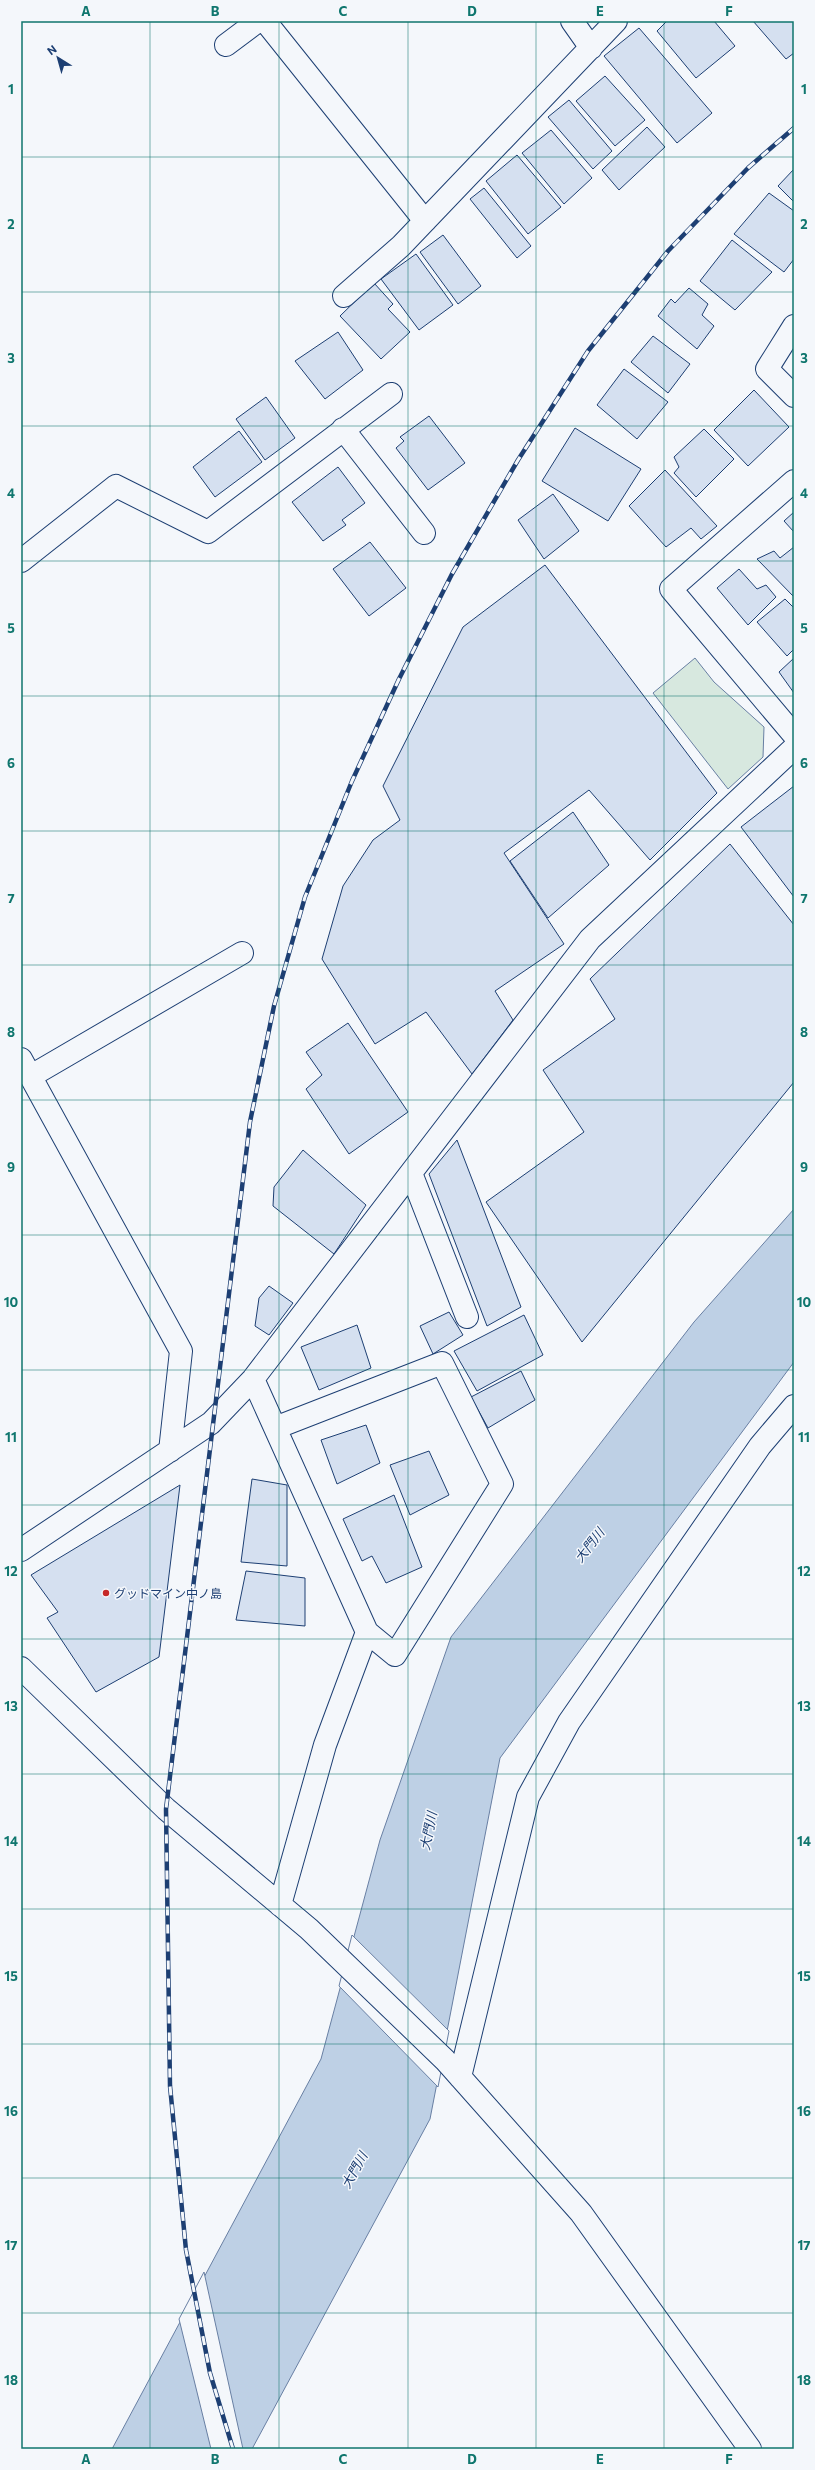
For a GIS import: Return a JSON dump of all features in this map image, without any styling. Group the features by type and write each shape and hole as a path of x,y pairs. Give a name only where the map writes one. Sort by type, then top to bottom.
{"street":[{"path":"226,45 258,21"},
{"path":"264,21 425,221"},
{"path":"572,21 591,48"},
{"path":"344,296 401,246 616,21"},
{"path":"794,326 766,369 794,396"},
{"path":"21,561 116,486 208,532 390,394"},
{"path":"343,429 424,533"},
{"path":"794,481 672,588 794,736"},
{"path":"21,1550 211,1423 252,1379 590,939 794,748"},
{"path":"170,1451 181,1351 26,1068 242,953"},
{"path":"410,1173 467,1317"},
{"path":"252,1379 367,1632 395,1655 502,1484 442,1363 275,1428"},
{"path":"460,2078 528,1797 569,1722 760,1446 794,1406"},
{"path":"280,1905 324,1744 367,1632"},
{"path":"21,1668 166,1809 309,1929 445,2060 581,2213 750,2449"}],"shaded area":[{"path":"695,658 714,682 764,727 763,757 728,789 653,693"}],"water":[{"name":"大門川","path":"794,1209 794,1362 500,1758 430,2119 252,2449 112,2449 321,2059 380,1840 451,1637 694,1322"}],"pier":[{"path":"352,1935 449,2031 438,2087 339,1986"},
{"path":"204,2272 243,2449 211,2449 179,2319"}],"building":[{"path":"667,21 714,21 735,46 696,78 657,31"},
{"path":"753,21 794,21 794,53 786,59"},
{"path":"639,28 712,113 677,143 604,56"},
{"path":"605,76 645,120 615,146 576,101"},
{"path":"569,100 612,151 593,169 548,117"},
{"path":"647,127 665,147 619,190 602,170"},
{"path":"551,130 592,178 564,204 522,153"},
{"path":"517,155 561,207 528,234 486,181"},
{"path":"794,169 794,202 778,186"},
{"path":"484,188 531,246 517,258 470,199"},
{"path":"769,193 794,211 794,259 784,272 734,234"},
{"path":"443,235 481,286 458,304 420,252"},
{"path":"732,240 772,272 735,310 700,281"},
{"path":"416,254 453,305 419,330 381,279"},
{"path":"374,283 393,304 388,309 410,332 381,359 340,316"},
{"path":"689,288 708,304 702,315 714,326 697,349 658,316 671,299 675,303"},
{"path":"338,332 363,370 325,399 295,361"},
{"path":"653,336 690,364 668,393 631,362"},
{"path":"624,369 668,402 637,439 597,405"},
{"path":"754,390 789,427 748,466 714,430"},
{"path":"266,397 295,438 265,460 236,419"},
{"path":"429,416 465,463 428,490 396,448 404,441 400,437"},
{"path":"575,428 641,469 608,521 542,481"},
{"path":"704,429 734,459 696,497 674,473 679,467 674,457"},
{"path":"239,431 262,462 215,497 193,467"},
{"path":"338,467 365,503 342,520 346,525 323,541 292,502"},
{"path":"665,470 717,526 701,539 691,528 666,547 629,506"},
{"path":"553,494 579,531 544,559 518,520"},
{"path":"794,512 794,532 784,521"},
{"path":"370,542 406,588 369,616 333,569"},
{"path":"794,547 794,597 757,559 774,551 780,558"},
{"path":"545,565 717,793 650,860 589,790 504,853 564,944 495,991 513,1020 472,1074 426,1012 375,1044 322,959 343,886 373,840 400,820 383,786 463,627"},
{"path":"739,569 757,589 766,585 776,597 748,625 717,588"},
{"path":"785,599 794,608 794,649 787,656 757,622"},
{"path":"794,658 794,693 779,672"},
{"path":"794,786 794,897 741,827"},
{"path":"573,812 609,865 548,918 510,861"},
{"path":"730,844 794,925 794,1082 582,1342 486,1202 584,1132 543,1070 615,1019 590,979"},
{"path":"348,1023 408,1112 349,1154 306,1089 322,1075 306,1052"},
{"path":"457,1140 521,1307 487,1326 429,1174"},
{"path":"303,1150 366,1205 334,1254 273,1206 274,1187"},
{"path":"269,1286 293,1303 269,1335 255,1326 259,1298"},
{"path":"449,1312 463,1335 433,1354 420,1326"},
{"path":"524,1315 543,1355 477,1391 454,1351"},
{"path":"357,1325 371,1368 319,1390 301,1347"},
{"path":"521,1371 535,1400 488,1428 471,1397"},
{"path":"366,1425 380,1463 337,1484 321,1440"},
{"path":"429,1451 449,1495 410,1515 390,1465"},
{"path":"252,1479 287,1485 287,1566 241,1562"},
{"name":"グッドマイン中ノ島","path":"180,1485 159,1657 96,1692 47,1618 58,1612 31,1575"},
{"path":"394,1495 422,1567 386,1583 372,1556 362,1561 343,1519"},
{"path":"246,1571 305,1578 305,1626 236,1620"}],"railway":[{"path":"233,2449 210,2373 186,2250 170,2086 166,1809 250,1122 274,1006 305,897 352,781 399,679 452,574 518,460 588,351 668,251 748,168 794,128"}],"place":[{"name":"グッドマイン中ノ島","path":"106,1593"}]}
